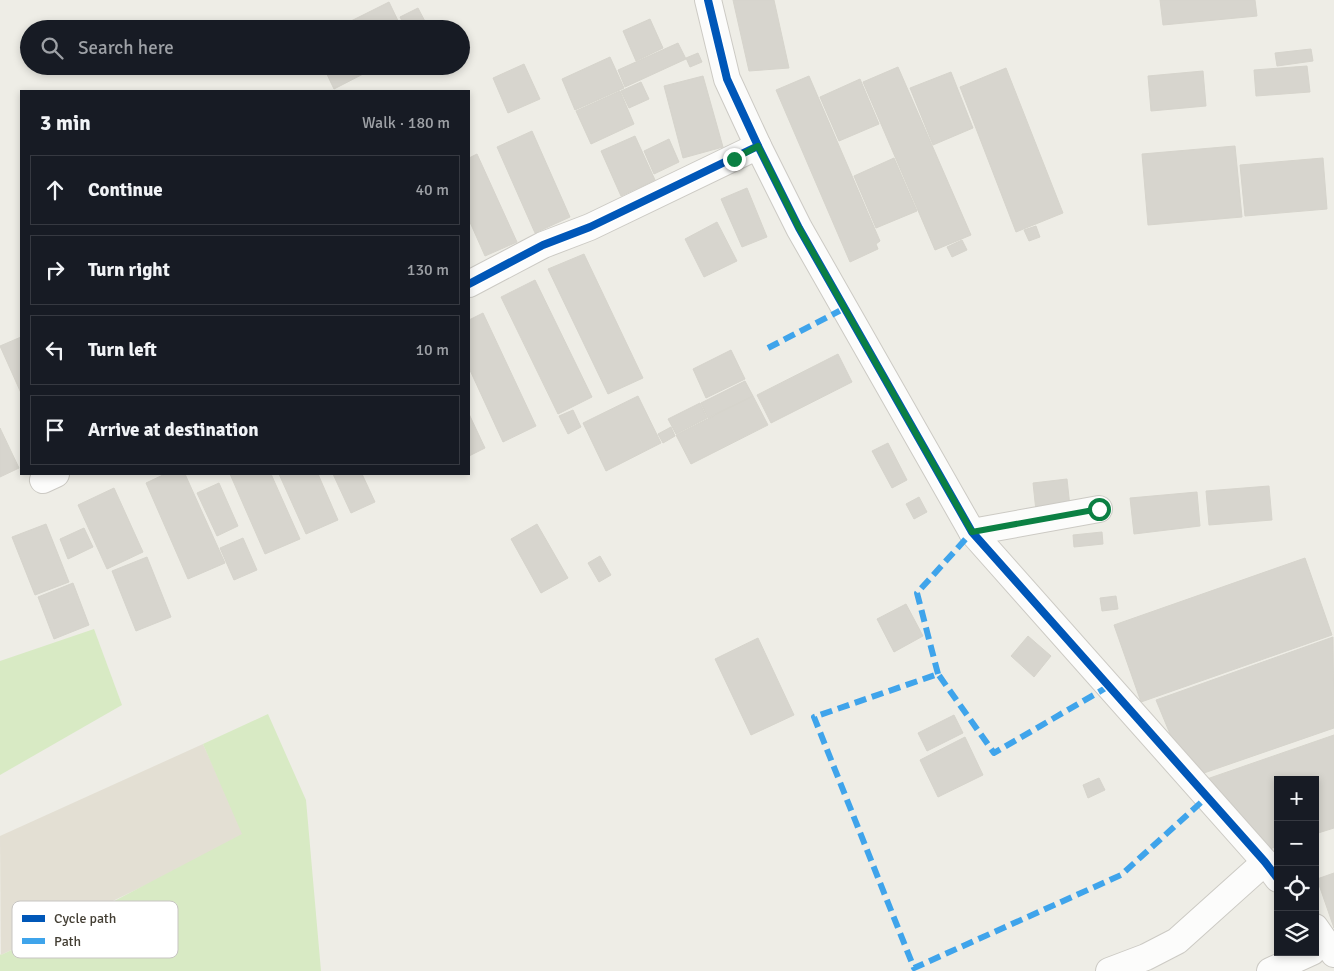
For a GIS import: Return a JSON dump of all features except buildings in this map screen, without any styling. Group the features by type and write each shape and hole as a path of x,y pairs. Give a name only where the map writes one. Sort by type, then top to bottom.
{"street":[{"path":"708,0 727,79 758,146 799,228 972,532 1271,871 1177,941 1146,957 1109,971"},
{"path":"470,283 544,245 590,227 758,146"},
{"path":"972,532 1099,509"},
{"path":"1270,971 1321,946"}],"shaded area":[{"path":"203,744 245,837 113,901 12,901 12,950 1,955 0,836"}],"green space":[{"path":"94,629 122,705 0,775 0,661"},
{"path":"268,714 306,800 321,971 0,971 0,954 12,950 12,958 178,958 178,901 114,901 242,834 203,744"}],"marked path":[{"path":"768,348 845,308"},
{"path":"938,674 917,593 972,532"},
{"path":"1109,686 994,753 938,674 814,717 914,968 1121,875 1207,797"}],"cycle path":[{"path":"708,0 727,79 758,146 799,228 972,532 1274,874"},
{"path":"470,283 543,245 590,227 758,146"}],"route":[{"path":"734,159 758,146 799,228 972,532 1099,509"}]}
